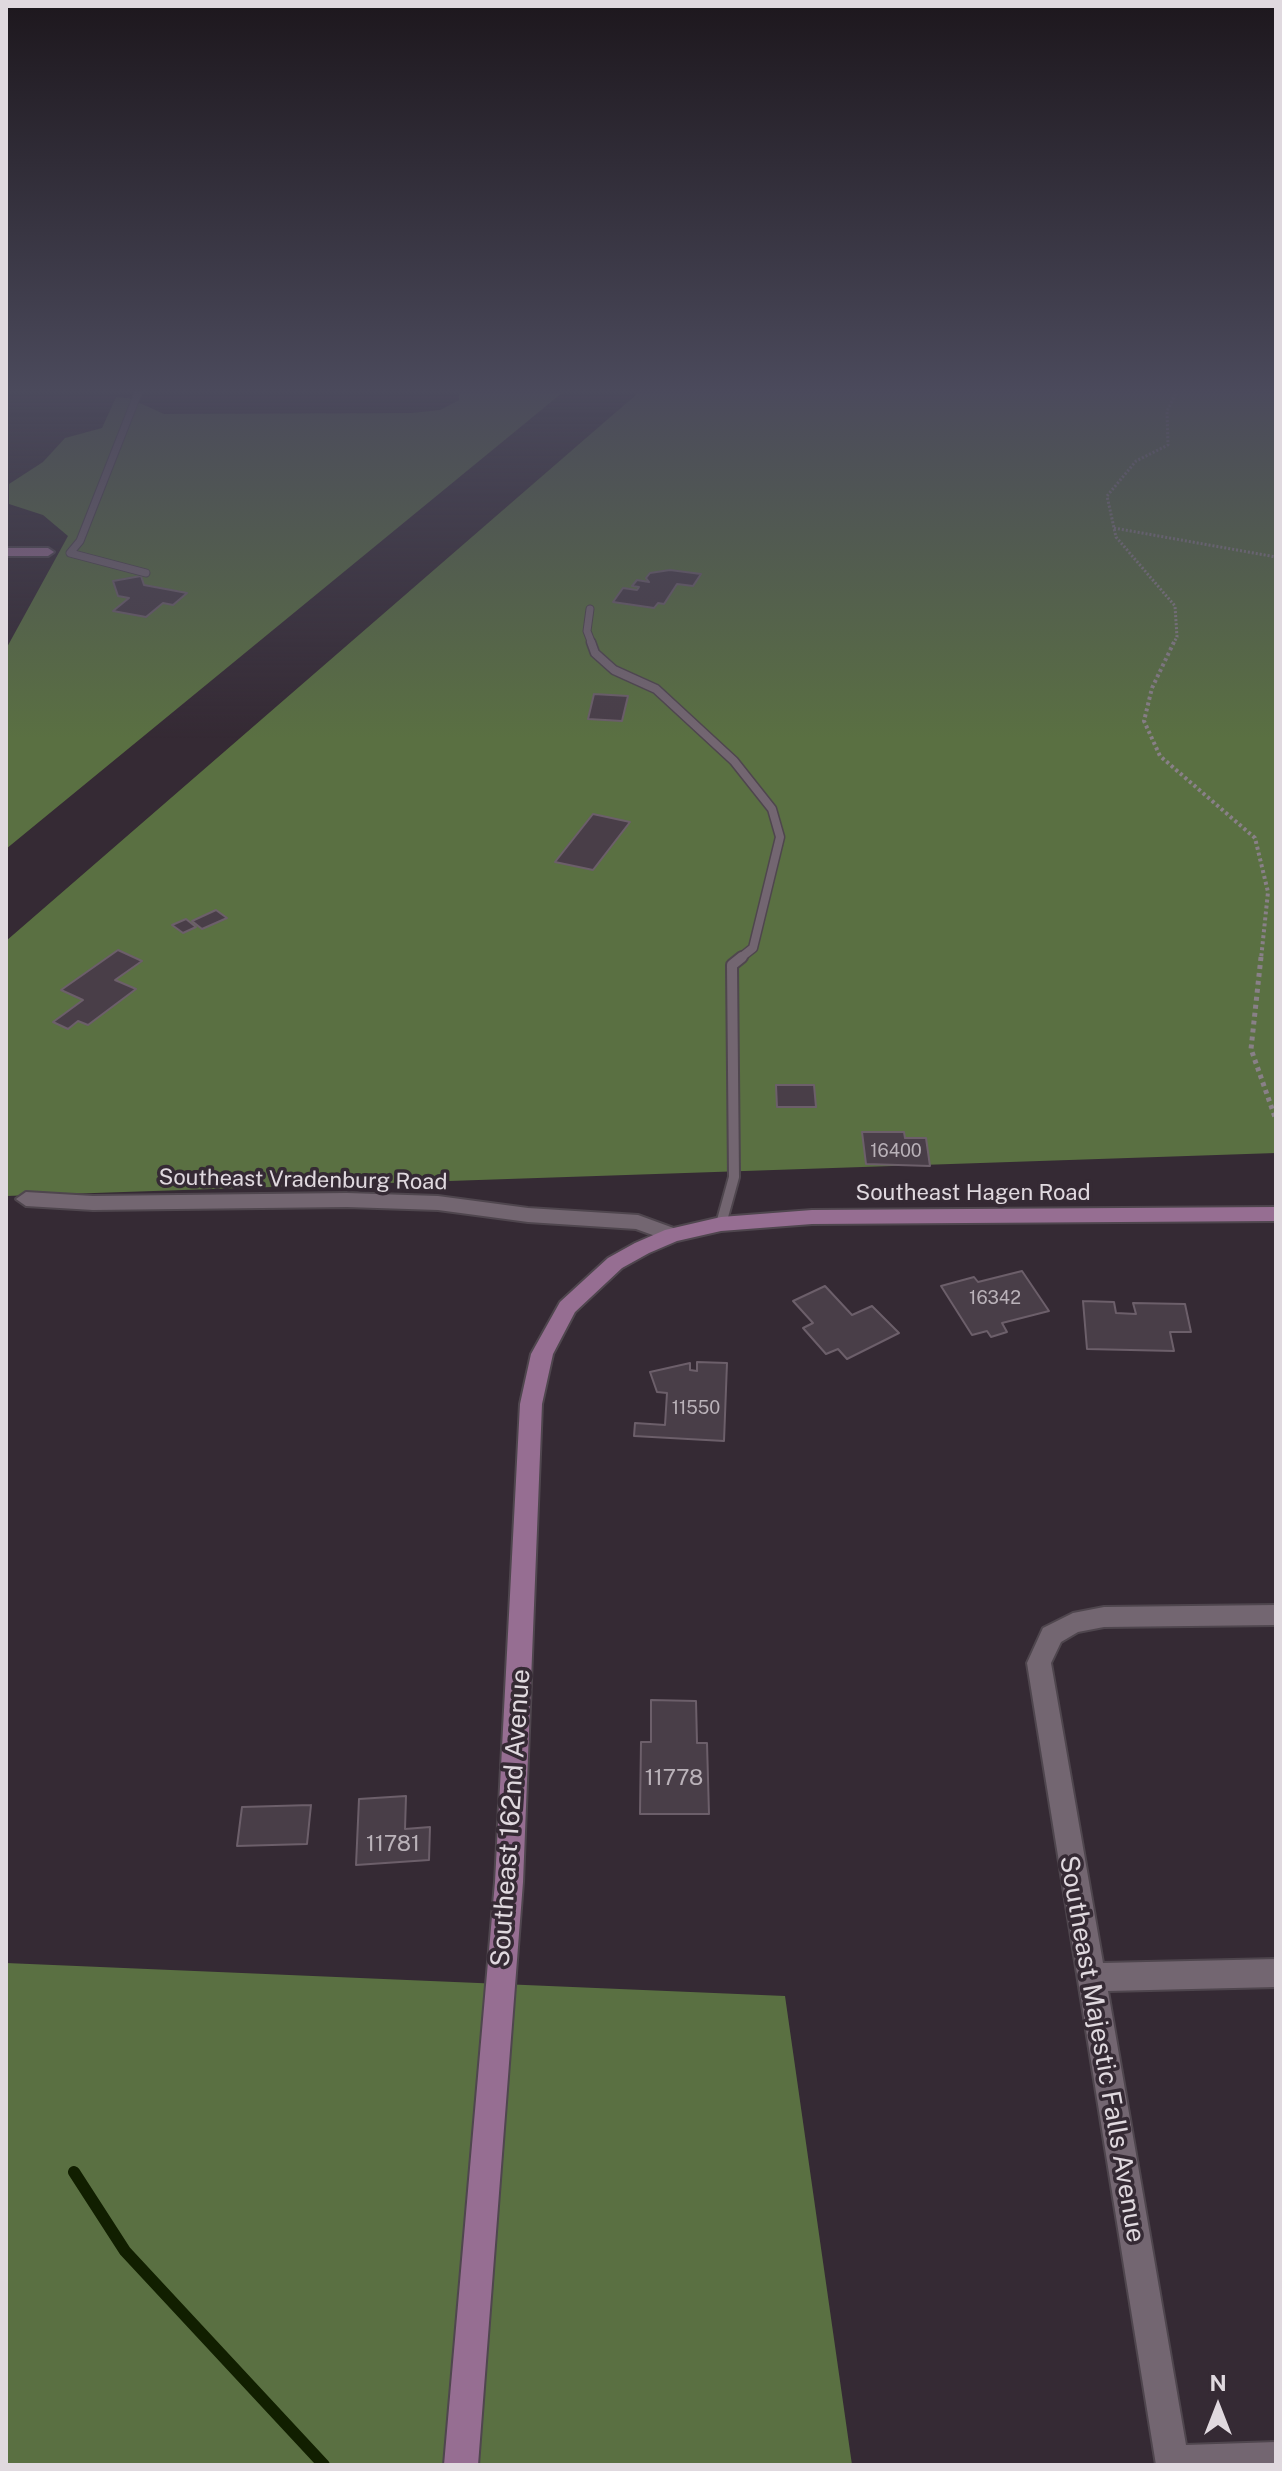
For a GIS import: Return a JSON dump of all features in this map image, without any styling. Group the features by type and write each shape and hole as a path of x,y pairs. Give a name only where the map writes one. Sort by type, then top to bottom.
{"street":[{"path":"6,552 48,552"},
{"name":"Southeast Vradenburg Road","path":"26,1199 93,1203 347,1200 438,1203 528,1215 638,1222 672,1235"},
{"name":"Southeast Hagen Road","path":"672,1235 721,1224 812,1217 1276,1214"},
{"name":"Southeast 162nd Avenue","path":"461,2465 509,1882 535,1378 553,1329 586,1287 615,1263 672,1235"},
{"name":"Southeast Majestic Falls Avenue","path":"1172,2463 1039,1663 1052,1635 1073,1623 1104,1617 1276,1615"},
{"path":"1089,1977 1276,1973"},
{"path":"1172,2463 1276,2459"}],"lane":[{"path":"93,508 80,541 70,553 146,573"},
{"path":"590,609 587,631 595,653 614,670 656,689 734,761 772,809 780,837 753,948 732,965 734,1177 721,1224"}],"path":[{"path":"1110,508 1116,537 1175,606 1177,637 1152,688 1144,721 1160,756 1255,838 1268,892 1251,1049 1276,1120"},
{"path":"1114,528 1276,557"}],"green space":[{"path":"22,508 421,508 6,849 6,649 68,536 43,515"},
{"path":"505,508 1276,508 1276,1153 6,1196 6,941"},
{"path":"6,1963 785,1996 852,2465 6,2465"}],"building":[{"path":"670,570 701,574 693,586 677,584 664,604 658,603 654,608 613,602 623,588 637,590 639,587 632,586 637,580 649,582 646,578 650,573"},
{"path":"141,576 144,585 187,593 173,605 163,603 146,617 113,611 129,598 118,596 113,581"},
{"path":"594,694 628,696 622,721 588,719"},
{"path":"593,814 630,822 593,870 555,862"},
{"path":"216,910 227,918 202,929 192,921"},
{"path":"186,919 196,927 183,933 172,925"},
{"path":"118,950 142,961 115,980 136,989 88,1025 78,1021 68,1029 53,1022 83,1000 61,990"},
{"path":"776,1085 814,1085 816,1107 777,1107"},
{"path":"862,1132 904,1132 905,1138 926,1138 930,1166 866,1164"},
{"path":"1022,1271 1049,1311 1002,1323 1007,1332 991,1337 987,1331 972,1335 941,1286 974,1277 978,1282"},
{"path":"825,1286 852,1315 872,1306 899,1333 847,1359 838,1349 826,1354 803,1328 813,1323 793,1301"},
{"path":"1083,1301 1114,1302 1116,1313 1136,1314 1133,1303 1185,1304 1191,1332 1170,1332 1174,1351 1087,1349"},
{"path":"697,1362 727,1363 724,1441 634,1436 635,1423 665,1425 667,1393 657,1392 650,1372 690,1363 690,1370 697,1371"},
{"path":"651,1700 696,1701 697,1743 707,1743 709,1814 640,1814 641,1742 651,1742"},
{"path":"406,1796 405,1829 430,1827 429,1860 356,1865 359,1799"},
{"path":"311,1805 307,1844 237,1846 242,1807"}],"waterway":[{"path":"74,2172 125,2251 324,2465"}]}
